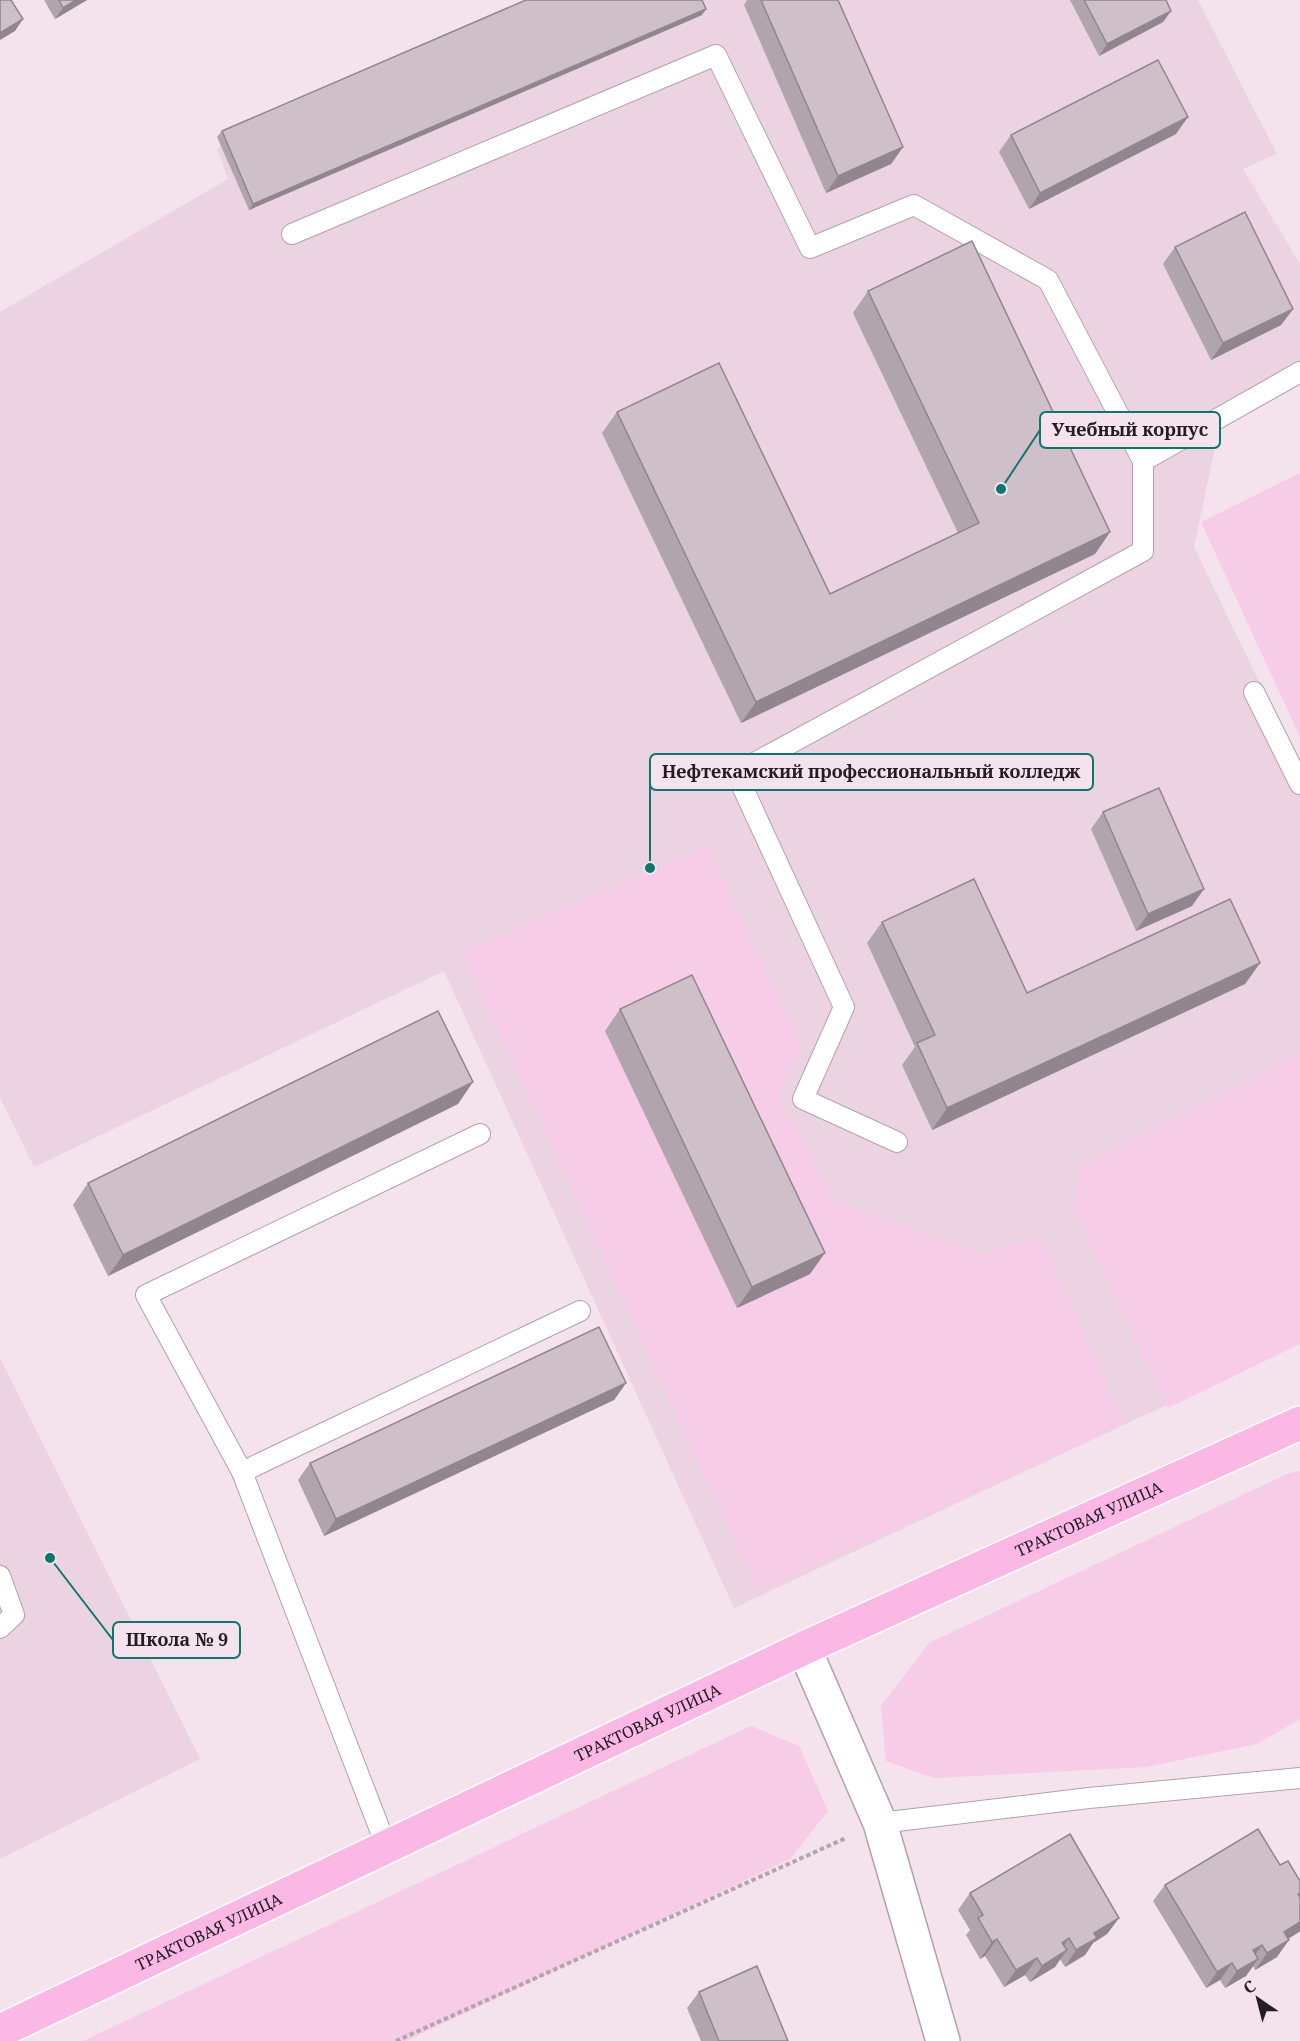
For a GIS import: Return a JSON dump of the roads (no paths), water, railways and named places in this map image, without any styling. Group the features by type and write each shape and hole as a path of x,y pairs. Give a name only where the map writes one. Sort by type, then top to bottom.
{"main road":[{"name":"ТРАКТОВАЯ УЛИЦА","path":"0,2031 804,1648 1300,1423"}],"street":[{"path":"804,1648 880,1823 943,2041"}],"lane":[{"path":"292,234 716,55 810,248 914,205 1048,280 1143,461 1143,551 736,773 844,1007 803,1099 897,1142"},
{"path":"1143,461 1300,372"},
{"path":"1254,692 1300,784"},
{"path":"387,1848 242,1472 146,1295 480,1134"},
{"path":"242,1472 580,1311"},
{"path":"0,1575 14,1615 0,1628"},
{"path":"880,1823 1089,1798 1300,1778"}],"place":[{"name":"Учебный корпус","path":"1001,489"},
{"name":"Нефтекамский профессиональный колледж","path":"650,868"},
{"name":"Школа № 9","path":"50,1558"}]}
